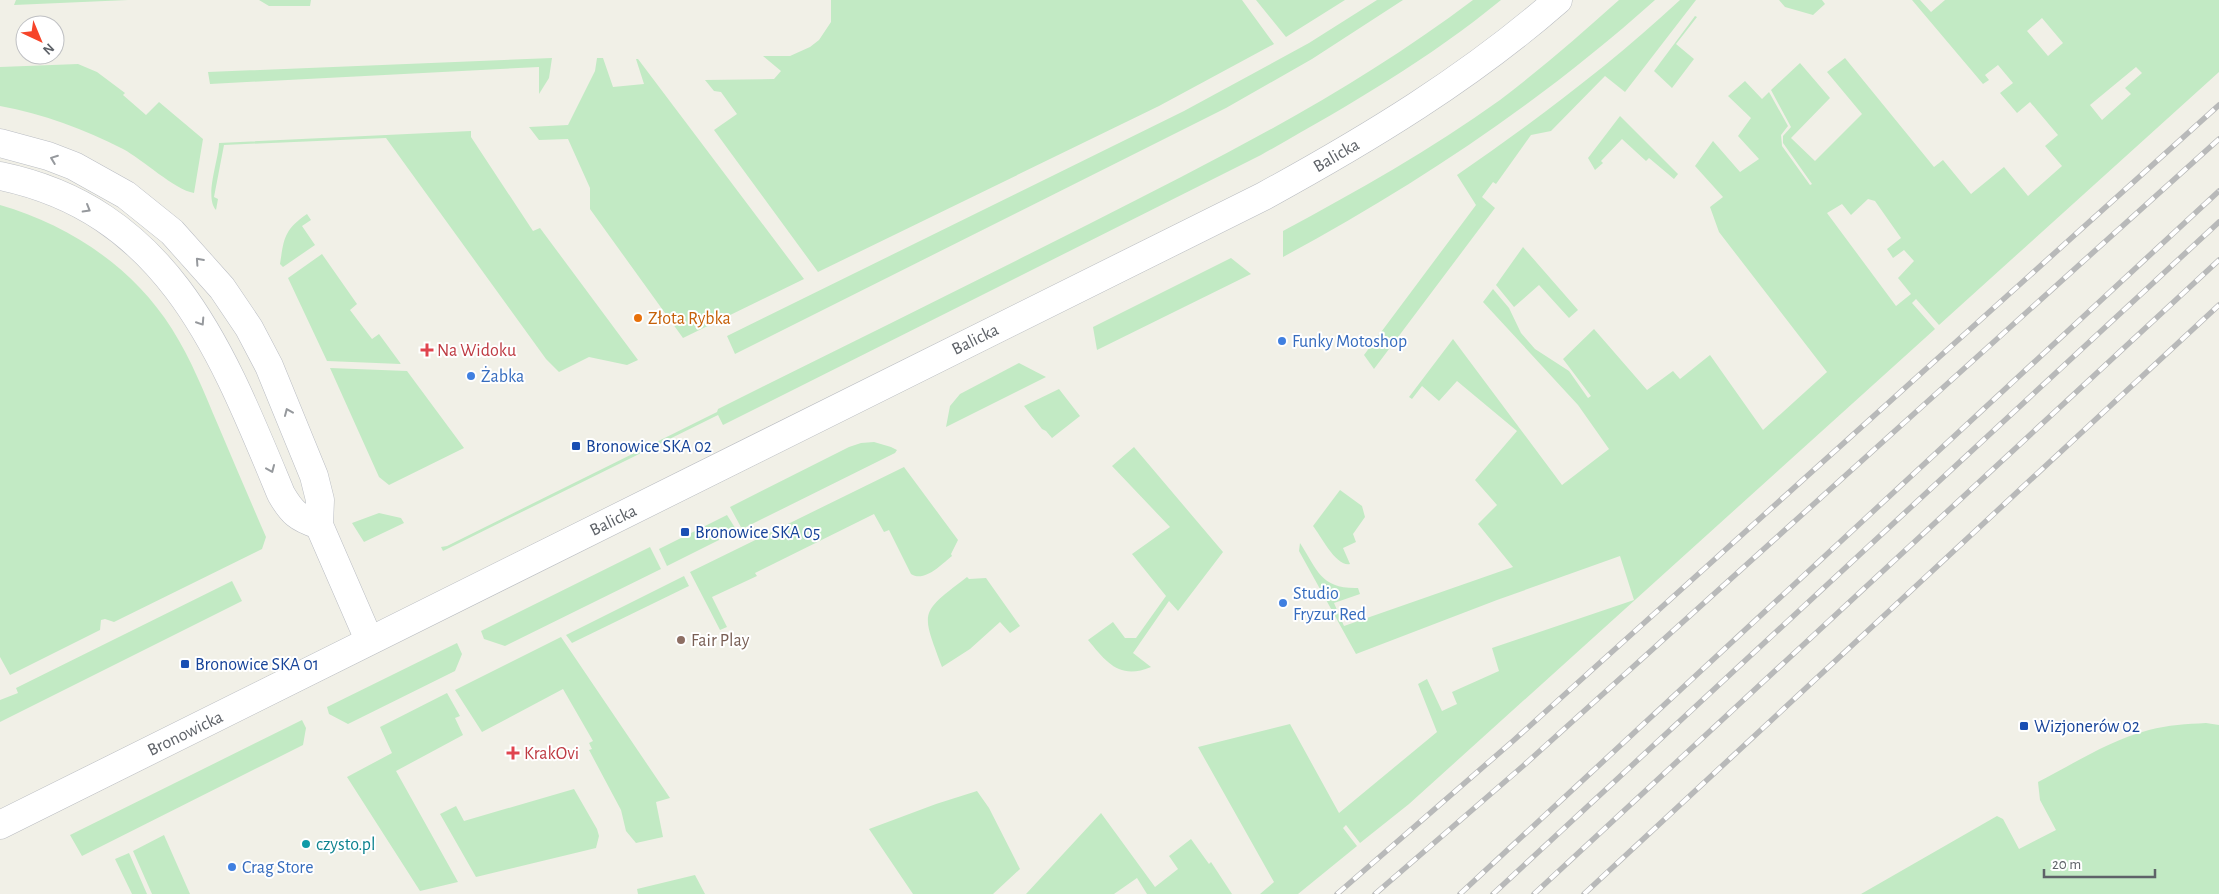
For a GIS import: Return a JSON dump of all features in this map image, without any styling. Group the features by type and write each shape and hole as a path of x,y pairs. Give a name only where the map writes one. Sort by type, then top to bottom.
{"street":[{"name":"Balicka","path":"369,640 1264,196 1362,140 1441,91 1508,43 1558,0"},
{"path":"0,143 48,156 74,166 126,194 172,232 211,275 249,328 269,366 314,476 320,500 319,525 369,640"},
{"path":"0,176 43,188 90,210 141,247 157,264 187,301 224,361 281,494 290,508 301,519 319,525"},
{"name":"Bronowicka","path":"0,825 369,640"}],"green space":[{"path":"16,0 128,0 14,5"},
{"path":"259,0 311,0 310,6 269,6"},
{"path":"831,0 1242,0 1274,44 1159,106 818,272 714,130 737,114 721,92 714,91 705,80 774,79 781,71 763,56 790,56 810,47 819,40 831,22"},
{"path":"1256,0 1345,0 1286,37"},
{"path":"1377,0 1403,0 1312,59 1226,108 735,354 727,336 1184,111 1309,43"},
{"path":"1473,0 1501,0 1444,43 1384,83 1261,155 723,425 718,415 443,551 441,547 447,546 717,412 718,409 1089,224 1238,147 1382,64"},
{"path":"1619,0 1655,0 1568,73 1476,140 1382,201 1283,257 1283,231 1339,201 1448,136 1531,76"},
{"path":"1680,0 1696,0 1625,92 1605,76 1551,131 1531,135 1496,184 1493,182 1482,197 1495,208 1374,369 1364,355 1476,205 1457,175 1572,92"},
{"path":"1779,0 1822,0 1825,4 1813,15 1785,7"},
{"path":"1912,0 1920,0 1931,12 1945,0 2219,0 2219,72 1939,325 1916,299 1912,303 1935,329 1409,804 1360,843 1346,825 1343,828 1357,846 1298,894 1260,894 1274,882 1198,747 1290,724 1339,813 1437,732 1418,684 1427,679 1442,711 1457,704 1452,692 1499,671 1492,648 1634,600 1620,556 1497,600 1356,654 1299,551 1300,543 1317,570 1328,582 1346,588 1358,588 1360,594 1334,603 1344,626 1513,567 1478,524 1497,505 1475,480 1517,431 1457,381 1439,401 1422,386 1412,399 1409,397 1453,339 1562,485 1609,449 1578,405 1483,302 1493,289 1509,308 1521,333 1535,349 1569,371 1588,398 1591,396 1563,359 1594,329 1647,390 1673,371 1680,379 1710,355 1763,430 1827,372 1719,232 1710,207 1723,197 1695,166 1713,141 1740,172 1759,159 1738,136 1751,118 1728,96 1745,81 1762,99 1769,92 1788,126 1781,135 1782,146 1810,185 1812,184 1783,143 1783,136 1791,127 1771,90 1800,63 1830,98 1791,138 1815,161 1862,114 1827,72 1845,58 1934,167 1943,160 1971,194 2004,167 2028,196 2062,166 2045,146 2058,135 2030,102 2017,113 2000,93 2013,83 1998,65 1985,75 1989,80 1983,84","holes":["2042,18 2063,43 2048,56 2027,31","2136,67 2142,73 2125,88 2131,94 2102,120 2090,105","1868,199 1875,201 1901,238 1887,249 1893,258 1904,250 1914,261 1898,278 1911,294 1896,306 1827,213 1842,204 1851,215"]},
{"path":"1695,16 1697,17 1676,44 1694,59 1672,88 1654,71"},
{"path":"552,58 549,78 539,94 539,67 210,84 208,72"},
{"path":"597,58 603,58 613,87 644,84 636,59 638,59 804,279 683,338 590,209 590,188 568,139 539,140 529,127 568,125 595,71"},
{"path":"78,64 97,72 125,93 123,95 146,115 159,102 203,139 194,193 186,191 168,180 123,149 93,135 48,118 0,106 0,67"},
{"path":"1620,116 1678,174 1674,179 1649,158 1646,161 1622,139 1595,170 1588,158"},
{"path":"471,131 471,137 533,231 540,228 638,360 627,365 589,357 559,372 546,359 386,138 224,145 214,197 218,199 216,210 213,204 211,196 219,143"},
{"path":"0,205 50,224 97,251 138,286 156,307 179,340 191,364 266,537 262,549 114,622 105,619 101,620 100,630 10,675 0,657"},
{"path":"307,214 311,220 302,226 315,245 283,267 280,264 286,235"},
{"path":"1523,247 1578,310 1569,318 1539,285 1514,307 1496,285"},
{"path":"322,254 357,304 350,310 372,339 379,334 401,364 327,361 288,278"},
{"path":"1231,258 1251,274 1097,350 1093,327"},
{"path":"1019,363 1046,377 946,427 950,406 960,394"},
{"path":"330,368 407,371 464,448 389,485 379,477"},
{"path":"1059,389 1080,416 1052,438 1042,429 1024,406"},
{"path":"874,442 897,450 895,453 742,529 730,507 849,447 861,443"},
{"path":"1134,447 1223,552 1178,611 1169,601 1133,653 1151,667 1131,672 1115,667 1108,662 1088,640 1113,622 1125,638 1136,638 1166,596 1132,554 1170,527 1112,466"},
{"path":"904,467 958,540 951,554 952,556 938,568 927,574 916,576 911,574 889,530 884,532 874,514 755,573 757,576 712,597 727,627 720,630 690,572"},
{"path":"1340,490 1362,506 1365,517 1353,534 1356,542 1343,548 1350,564 1339,561 1334,556 1313,526"},
{"path":"379,513 401,518 404,523 364,542 352,523"},
{"path":"727,515 737,531 667,566 659,549"},
{"path":"650,547 661,569 505,646 484,639 481,631"},
{"path":"684,576 689,586 572,643 566,635"},
{"path":"967,577 969,579 986,578 1020,626 1010,633 1000,622 970,649 942,667 930,634 929,614 932,607 940,599"},
{"path":"232,581 242,601 0,722 0,700 18,693 16,688"},
{"path":"561,637 670,798 656,802 663,837 636,843 626,831 621,810 589,750 592,749 589,743 593,741 563,689 482,732 455,690"},
{"path":"457,643 462,654 455,671 348,724 329,714 327,707"},
{"path":"447,693 460,716 455,718 463,735 396,771 458,882 420,891 347,777 392,753 380,727"},
{"path":"302,720 306,728 303,745 82,856 70,835"},
{"path":"2206,723 2219,725 2219,894 1861,894 1997,816 2003,819 2019,849 2056,830 2040,800 2038,782 2106,746 2134,734 2163,727"},
{"path":"574,789 597,829 599,836 596,848 476,877 440,814 456,806 464,821"},
{"path":"977,791 989,808 1020,869 993,894 913,894 869,829"},
{"path":"1101,813 1155,887 1178,869 1169,856 1191,839 1209,864 1211,862 1232,894 1147,894 1137,878 1114,894 1026,894"},
{"path":"164,835 190,894 152,894 133,851"},
{"path":"129,853 147,894 132,894 115,859"},
{"path":"695,875 705,894 638,894 637,889"}],"railway":[{"path":"1337,894 1513,741 2219,105"},
{"path":"1375,894 1523,766 2219,139"},
{"path":"1460,894 2219,191"},
{"path":"1493,894 2219,222"},
{"path":"1534,894 2219,260"},
{"path":"1584,894 2219,305"}],"place":[{"name":"Złota Rybka","path":"638,318"},
{"name":"Funky Motoshop","path":"1282,341"},
{"name":"Na Widoku","path":"427,350"},
{"name":"Żabka","path":"471,376"},
{"name":"Bronowice SKA 02","path":"576,446"},
{"name":"Bronowice SKA 05","path":"685,532"},
{"name":"Studio Fryzur Red","path":"1283,603"},
{"name":"Fair Play","path":"681,640"},
{"name":"Bronowice SKA 01","path":"185,664"},
{"name":"Wizjonerów 02","path":"2024,726"},
{"name":"KrakOvi","path":"513,753"},
{"name":"czysto.pl","path":"306,844"},
{"name":"Crag Store","path":"232,867"}]}
